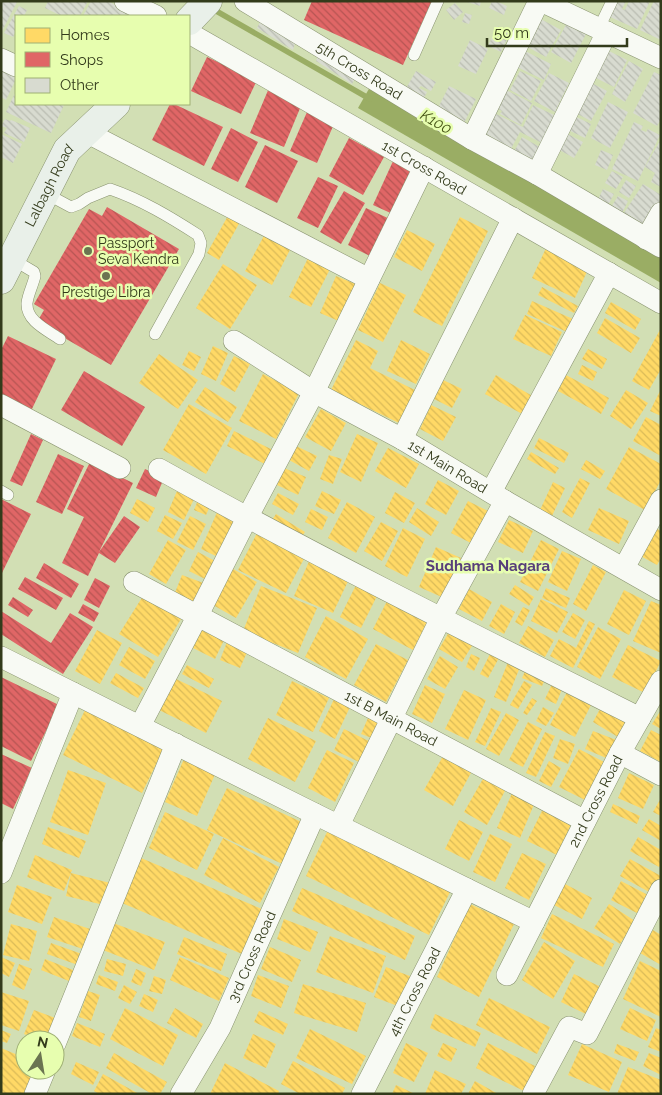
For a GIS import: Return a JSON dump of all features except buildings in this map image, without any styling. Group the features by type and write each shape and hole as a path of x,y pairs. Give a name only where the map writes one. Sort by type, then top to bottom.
{"main road":[{"name":"Lalbagh Road","path":"6,270 68,150 109,105"}],"street":[{"path":"125,1 154,15"},
{"name":"5th Cross Road","path":"246,1 472,139 537,174"},
{"path":"472,139 540,1 661,58"},
{"name":"1st Cross Road","path":"195,17 424,167 661,303"},
{"path":"603,30 537,174 654,243 661,213"},
{"path":"1,59 15,66"},
{"path":"86,132 369,279"},
{"path":"140,726 314,392 424,167"},
{"path":"402,439 513,218"},
{"path":"339,826 609,273"},
{"name":"1st Main Road","path":"234,341 314,392 402,439 498,497 661,590"},
{"path":"1,405 120,468"},
{"path":"159,469 247,518 640,718"},
{"path":"624,568 661,500"},
{"name":"1st B Main Road","path":"134,582 585,821"},
{"path":"1,657 534,922"},
{"name":"2nd Cross Road","path":"507,975 620,752 661,681"},
{"path":"1,874 73,693"},
{"path":"61,1030 176,744"},
{"path":"620,752 661,775"},
{"name":"3rd Cross Road","path":"181,1094 220,1028 315,814"},
{"name":"4th Cross Road","path":"362,1094 467,889"},
{"path":"533,1094 569,1027 587,1034 661,890"},
{"path":"35,1094 40,1080"}],"lane":[{"path":"414,55 438,1"},
{"path":"603,30 612,1"},
{"path":"46,193 72,207 110,189 138,200 198,235 201,243 199,254 155,334"},
{"path":"6,270 34,272 35,276 27,304 28,310 33,321 60,339"}],"shaded area":[{"name":"K100","path":"370,87 661,252 661,283 358,108"}],"waterway":[{"name":"K100","path":"211,8 370,99"}],"place":[{"name":"Passport Seva Kendra","path":"88,251"},
{"name":"Prestige Libra","path":"106,276"}],"district":[{"name":"Sudhama Nagara","path":"488,566"}]}
